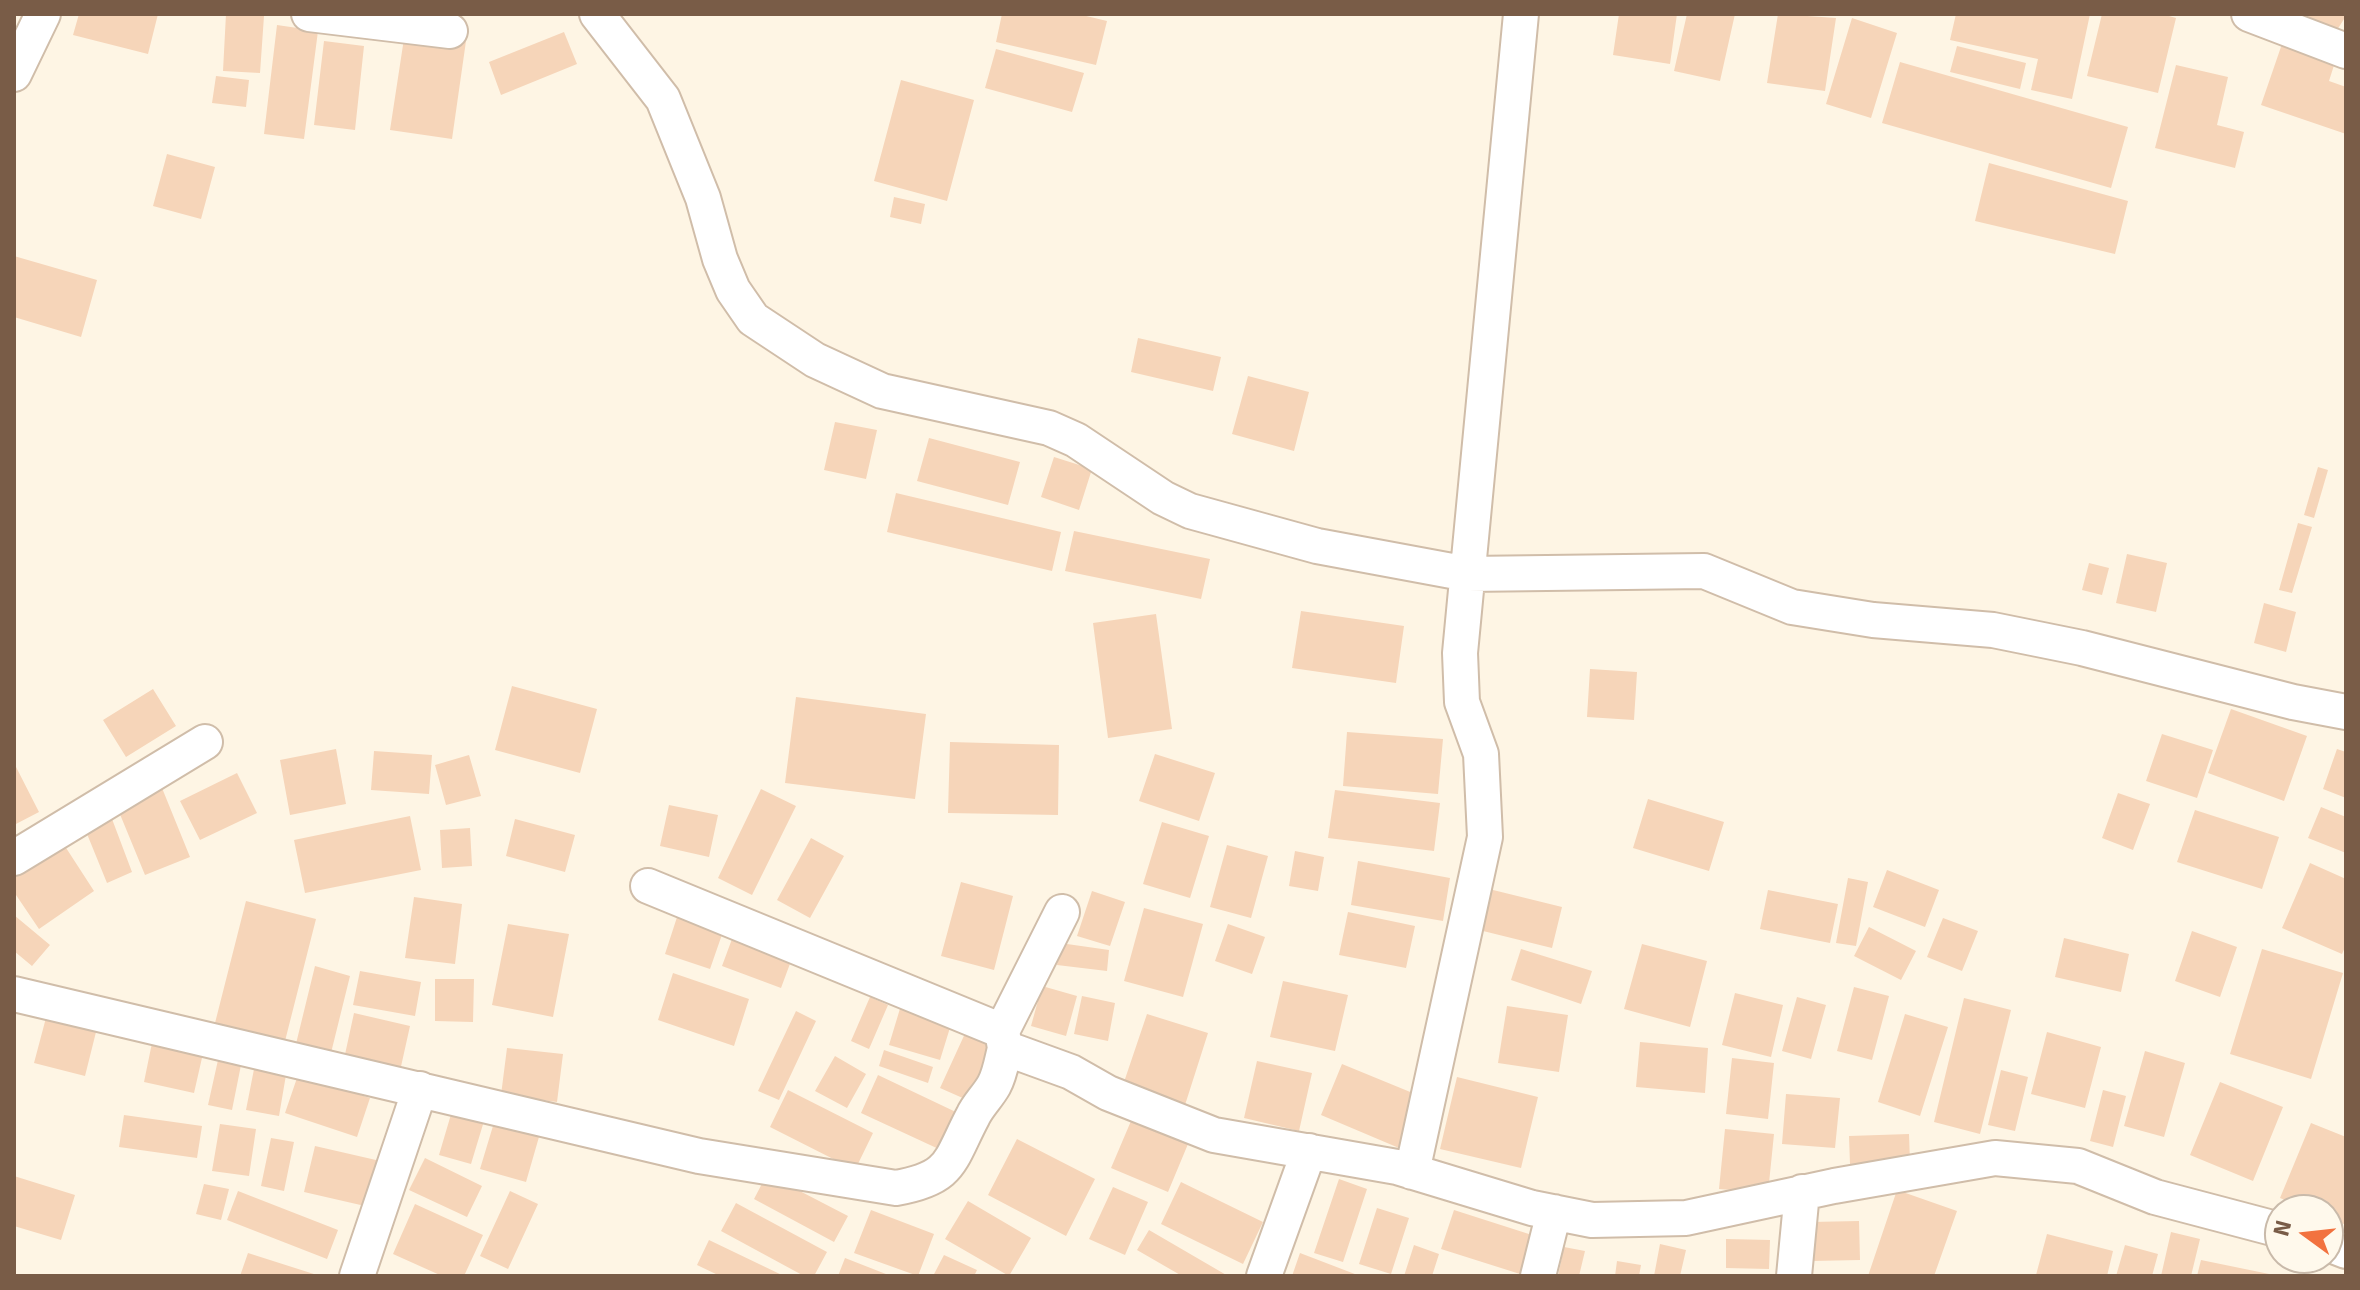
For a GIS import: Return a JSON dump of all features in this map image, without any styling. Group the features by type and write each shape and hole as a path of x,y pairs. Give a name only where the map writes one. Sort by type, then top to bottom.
{"street":[{"path":"14,74 43,14"},
{"path":"309,14 450,31"},
{"path":"597,14 663,99 703,198 720,259 733,290 753,319 778,339 882,391 1049,428 1076,440 1163,498 1190,511 1317,546 1468,574 1704,571 1792,607 1873,620 1993,630 2082,648 2293,702 2346,712"},
{"path":"1412,1172 1485,837 1481,754 1460,687 1521,14"},
{"path":"2249,14 2346,51"},
{"path":"14,858 205,742"},
{"path":"648,886 1004,1040 1121,1099 1214,1135 1412,1172 1592,1220 1686,1218 1802,1192 1995,1158 2078,1166 2155,1197 2264,1226"},
{"path":"14,994 699,1156 896,1188 924,1183 941,1174 957,1154 973,1115 995,1083 1004,1040 1062,912"},
{"path":"357,1276 420,1089"},
{"path":"1264,1276 1309,1151"},
{"path":"1794,1276 1802,1192"},
{"path":"1538,1276 1554,1212"}],"building":[{"path":"79,14 158,14 148,54 73,35"},
{"path":"226,14 264,16 260,73 223,71"},
{"path":"1002,14 1078,14 1107,21 1096,65 996,42"},
{"path":"1619,14 1677,14 1670,64 1613,55"},
{"path":"1687,14 1735,14 1720,81 1674,71"},
{"path":"1778,14 1836,18 1825,91 1767,83"},
{"path":"1956,14 2090,14 2072,99 2031,90 2038,59 1950,40"},
{"path":"2102,14 2162,14 2176,18 2158,93 2087,76"},
{"path":"2293,14 2346,14 2346,16 2337,30"},
{"path":"1852,18 1897,33 1871,118 1826,104"},
{"path":"277,25 318,31 304,139 264,134"},
{"path":"405,32 466,41 452,139 390,130"},
{"path":"564,32 577,64 501,95 489,62"},
{"path":"324,41 364,46 355,130 314,125"},
{"path":"2283,41 2336,59 2329,81 2346,87 2346,134 2261,105"},
{"path":"1957,46 2026,63 2020,89 1950,72"},
{"path":"996,49 1084,73 1072,112 985,88"},
{"path":"1900,62 2128,127 2111,188 1882,123"},
{"path":"2176,65 2228,77 2217,125 2244,132 2235,168 2155,148"},
{"path":"216,76 249,80 246,107 212,103"},
{"path":"901,80 974,100 947,201 874,181"},
{"path":"167,154 215,167 201,219 153,206"},
{"path":"1989,163 2128,201 2115,254 1975,221"},
{"path":"894,197 925,204 921,224 890,217"},
{"path":"14,256 97,280 81,337 14,317"},
{"path":"1138,338 1221,357 1213,391 1131,372"},
{"path":"1248,376 1309,392 1294,451 1232,434"},
{"path":"835,422 877,430 866,479 824,470"},
{"path":"929,438 1020,462 1008,505 917,481"},
{"path":"1054,457 1092,469 1079,510 1041,497"},
{"path":"2318,467 2328,470 2314,518 2304,515"},
{"path":"896,493 1061,532 1052,571 887,532"},
{"path":"2298,523 2312,527 2292,593 2279,590"},
{"path":"1074,531 1210,559 1201,599 1065,571"},
{"path":"2127,554 2167,563 2156,612 2116,603"},
{"path":"2089,563 2109,568 2102,595 2082,590"},
{"path":"2264,603 2296,612 2286,652 2254,643"},
{"path":"1301,611 1404,626 1396,683 1292,668"},
{"path":"1156,614 1172,729 1108,738 1093,623"},
{"path":"1590,669 1637,672 1634,720 1587,717"},
{"path":"512,686 597,709 580,773 495,750"},
{"path":"153,689 176,726 126,757 103,720"},
{"path":"796,697 926,714 915,799 785,783"},
{"path":"2231,709 2307,736 2284,801 2208,773"},
{"path":"1347,732 1443,739 1438,794 1343,786"},
{"path":"2162,734 2213,750 2197,798 2146,781"},
{"path":"950,742 1059,745 1058,815 948,813"},
{"path":"336,749 346,804 290,815 280,760"},
{"path":"2337,749 2346,752 2346,798 2323,789"},
{"path":"374,751 432,755 429,794 371,790"},
{"path":"1155,754 1215,773 1199,821 1139,801"},
{"path":"469,755 481,796 446,805 435,765"},
{"path":"14,763 39,812 14,825"},
{"path":"237,773 257,813 200,840 180,801"},
{"path":"162,788 190,857 145,875 117,807"},
{"path":"761,789 796,806 752,895 718,878"},
{"path":"1335,790 1440,803 1434,851 1328,838"},
{"path":"2118,793 2150,804 2133,850 2102,838"},
{"path":"1648,799 1724,822 1709,871 1633,848"},
{"path":"669,805 718,815 709,857 660,846"},
{"path":"2321,807 2346,817 2346,853 2308,838"},
{"path":"2195,810 2279,837 2262,889 2177,862"},
{"path":"410,816 421,870 305,893 294,840"},
{"path":"112,819 132,872 107,883 85,829"},
{"path":"515,819 575,835 565,872 506,856"},
{"path":"1162,822 1209,836 1190,898 1143,884"},
{"path":"470,828 472,866 442,868 440,830"},
{"path":"59,837 94,891 39,929 14,892 14,867"},
{"path":"811,838 844,856 810,918 777,900"},
{"path":"1227,845 1268,856 1251,918 1210,907"},
{"path":"1295,851 1324,857 1318,891 1289,886"},
{"path":"1358,861 1450,878 1443,921 1351,905"},
{"path":"2310,863 2346,879 2346,945 2342,954 2282,928"},
{"path":"1887,870 1939,890 1925,927 1873,907"},
{"path":"1848,878 1868,882 1856,946 1836,943"},
{"path":"961,882 1013,896 994,970 941,956"},
{"path":"1489,889 1562,907 1552,948 1479,930"},
{"path":"1768,890 1838,904 1830,943 1760,929"},
{"path":"1092,891 1125,902 1110,946 1077,936"},
{"path":"414,897 462,904 455,964 405,958"},
{"path":"246,901 316,919 285,1041 215,1023"},
{"path":"680,908 726,923 710,969 665,954"},
{"path":"1144,908 1203,924 1183,997 1124,981"},
{"path":"1348,912 1415,926 1406,968 1339,955"},
{"path":"14,915 50,945 32,966 14,951"},
{"path":"1943,918 1978,931 1962,971 1927,957"},
{"path":"508,924 569,934 553,1017 492,1005"},
{"path":"1228,924 1265,937 1252,974 1215,961"},
{"path":"1869,927 1916,951 1901,980 1854,956"},
{"path":"2192,931 2237,947 2220,997 2175,981"},
{"path":"2064,938 2129,954 2121,992 2055,977"},
{"path":"732,939 791,961 781,988 722,966"},
{"path":"1060,943 1109,950 1107,971 1057,965"},
{"path":"1642,944 1707,961 1690,1027 1624,1009"},
{"path":"1521,949 1592,971 1581,1004 1511,980"},
{"path":"2262,949 2343,973 2311,1079 2230,1054"},
{"path":"315,966 350,976 329,1061 294,1052"},
{"path":"360,971 421,982 415,1016 353,1005"},
{"path":"673,973 749,999 734,1046 658,1020"},
{"path":"435,979 474,979 473,1022 435,1021"},
{"path":"1283,981 1348,995 1335,1051 1270,1037"},
{"path":"1042,986 1077,996 1066,1036 1031,1026"},
{"path":"1854,987 1889,996 1872,1060 1837,1051"},
{"path":"1735,993 1783,1005 1771,1057 1722,1045"},
{"path":"1082,996 1115,1003 1108,1041 1074,1034"},
{"path":"870,997 888,1005 869,1049 851,1041"},
{"path":"1797,997 1826,1005 1811,1059 1782,1051"},
{"path":"1964,998 2011,1010 1980,1134 1934,1122"},
{"path":"902,1002 953,1018 940,1060 889,1045"},
{"path":"1507,1006 1568,1015 1559,1072 1498,1063"},
{"path":"796,1011 816,1021 779,1100 758,1091"},
{"path":"354,1013 410,1026 400,1071 344,1059"},
{"path":"47,1014 97,1028 85,1076 34,1063"},
{"path":"1147,1014 1208,1033 1185,1105 1123,1085"},
{"path":"1905,1014 1948,1027 1920,1116 1878,1102"},
{"path":"968,1027 1001,1042 974,1103 940,1088"},
{"path":"2047,1032 2101,1047 2085,1108 2031,1094"},
{"path":"153,1038 204,1049 194,1093 144,1082"},
{"path":"1640,1042 1708,1048 1705,1093 1636,1087"},
{"path":"507,1048 563,1054 557,1102 501,1095"},
{"path":"884,1050 933,1067 928,1083 879,1066"},
{"path":"220,1051 243,1055 232,1110 208,1105"},
{"path":"2145,1051 2185,1063 2164,1137 2124,1126"},
{"path":"835,1056 866,1074 847,1108 815,1091"},
{"path":"1732,1058 1774,1063 1768,1119 1726,1114"},
{"path":"1257,1061 1312,1073 1299,1131 1244,1118"},
{"path":"255,1064 287,1069 279,1116 246,1110"},
{"path":"1342,1064 1420,1096 1399,1148 1321,1115"},
{"path":"2001,1070 2028,1077 2015,1131 1988,1125"},
{"path":"298,1075 370,1098 357,1137 285,1113"},
{"path":"878,1075 960,1114 943,1151 861,1113"},
{"path":"1457,1077 1538,1097 1521,1168 1440,1149"},
{"path":"2220,1082 2283,1107 2253,1181 2190,1155"},
{"path":"788,1090 873,1133 855,1170 770,1127"},
{"path":"2103,1090 2126,1096 2113,1147 2090,1141"},
{"path":"1786,1094 1840,1098 1835,1148 1782,1144"},
{"path":"452,1111 484,1121 471,1164 439,1155"},
{"path":"124,1115 202,1126 197,1158 119,1147"},
{"path":"496,1116 541,1130 526,1182 480,1169"},
{"path":"1131,1121 1188,1144 1168,1192 1111,1168"},
{"path":"2311,1123 2346,1137 2346,1225 2344,1194 2282,1194"},
{"path":"220,1124 256,1129 249,1176 212,1171"},
{"path":"1725,1129 1774,1134 1768,1193 1719,1189"},
{"path":"1909,1134 1910,1162 1850,1164 1849,1136"},
{"path":"271,1138 294,1142 284,1191 261,1186"},
{"path":"1017,1139 1095,1179 1066,1236 988,1195"},
{"path":"315,1146 389,1163 378,1209 304,1192"},
{"path":"425,1158 482,1186 467,1217 409,1190"},
{"path":"767,1174 848,1216 834,1242 754,1199"},
{"path":"14,1176 75,1195 61,1240 14,1226"},
{"path":"1339,1179 1367,1189 1343,1262 1314,1253"},
{"path":"1181,1182 1263,1222 1243,1264 1161,1224"},
{"path":"204,1184 229,1189 221,1220 196,1214"},
{"path":"1113,1187 1148,1202 1125,1255 1089,1239"},
{"path":"1897,1190 1957,1211 1934,1276 1868,1276"},
{"path":"238,1191 338,1230 327,1259 227,1220"},
{"path":"510,1191 538,1204 508,1269 480,1256"},
{"path":"968,1201 1031,1238 1009,1276 945,1239"},
{"path":"736,1203 827,1252 814,1276 804,1276 721,1231"},
{"path":"415,1204 483,1235 464,1276 442,1276 393,1254"},
{"path":"1377,1208 1409,1218 1391,1274 1359,1264"},
{"path":"871,1210 934,1234 918,1276 854,1253"},
{"path":"1454,1210 1532,1235 1520,1274 1441,1249"},
{"path":"1859,1221 1860,1260 1811,1261 1811,1222"},
{"path":"1149,1230 1228,1276 1182,1276 1137,1250"},
{"path":"2171,1232 2200,1239 2191,1276 2161,1276"},
{"path":"2047,1234 2113,1251 2107,1276 2036,1275"},
{"path":"1726,1239 1770,1240 1769,1269 1726,1268"},
{"path":"709,1240 784,1276 720,1276 697,1265"},
{"path":"1660,1244 1686,1250 1680,1276 1654,1276"},
{"path":"1414,1245 1439,1254 1432,1276 1404,1276"},
{"path":"2125,1245 2158,1254 2152,1276 2116,1276"},
{"path":"1564,1247 1585,1251 1579,1276 1558,1276"},
{"path":"248,1253 317,1275 317,1276 240,1276"},
{"path":"1300,1253 1360,1276 1292,1276"},
{"path":"944,1255 977,1270 974,1276 933,1276"},
{"path":"845,1258 891,1276 838,1276"},
{"path":"2201,1260 2274,1275 2274,1276 2197,1276"},
{"path":"1617,1261 1641,1265 1639,1276 1615,1276"}]}
